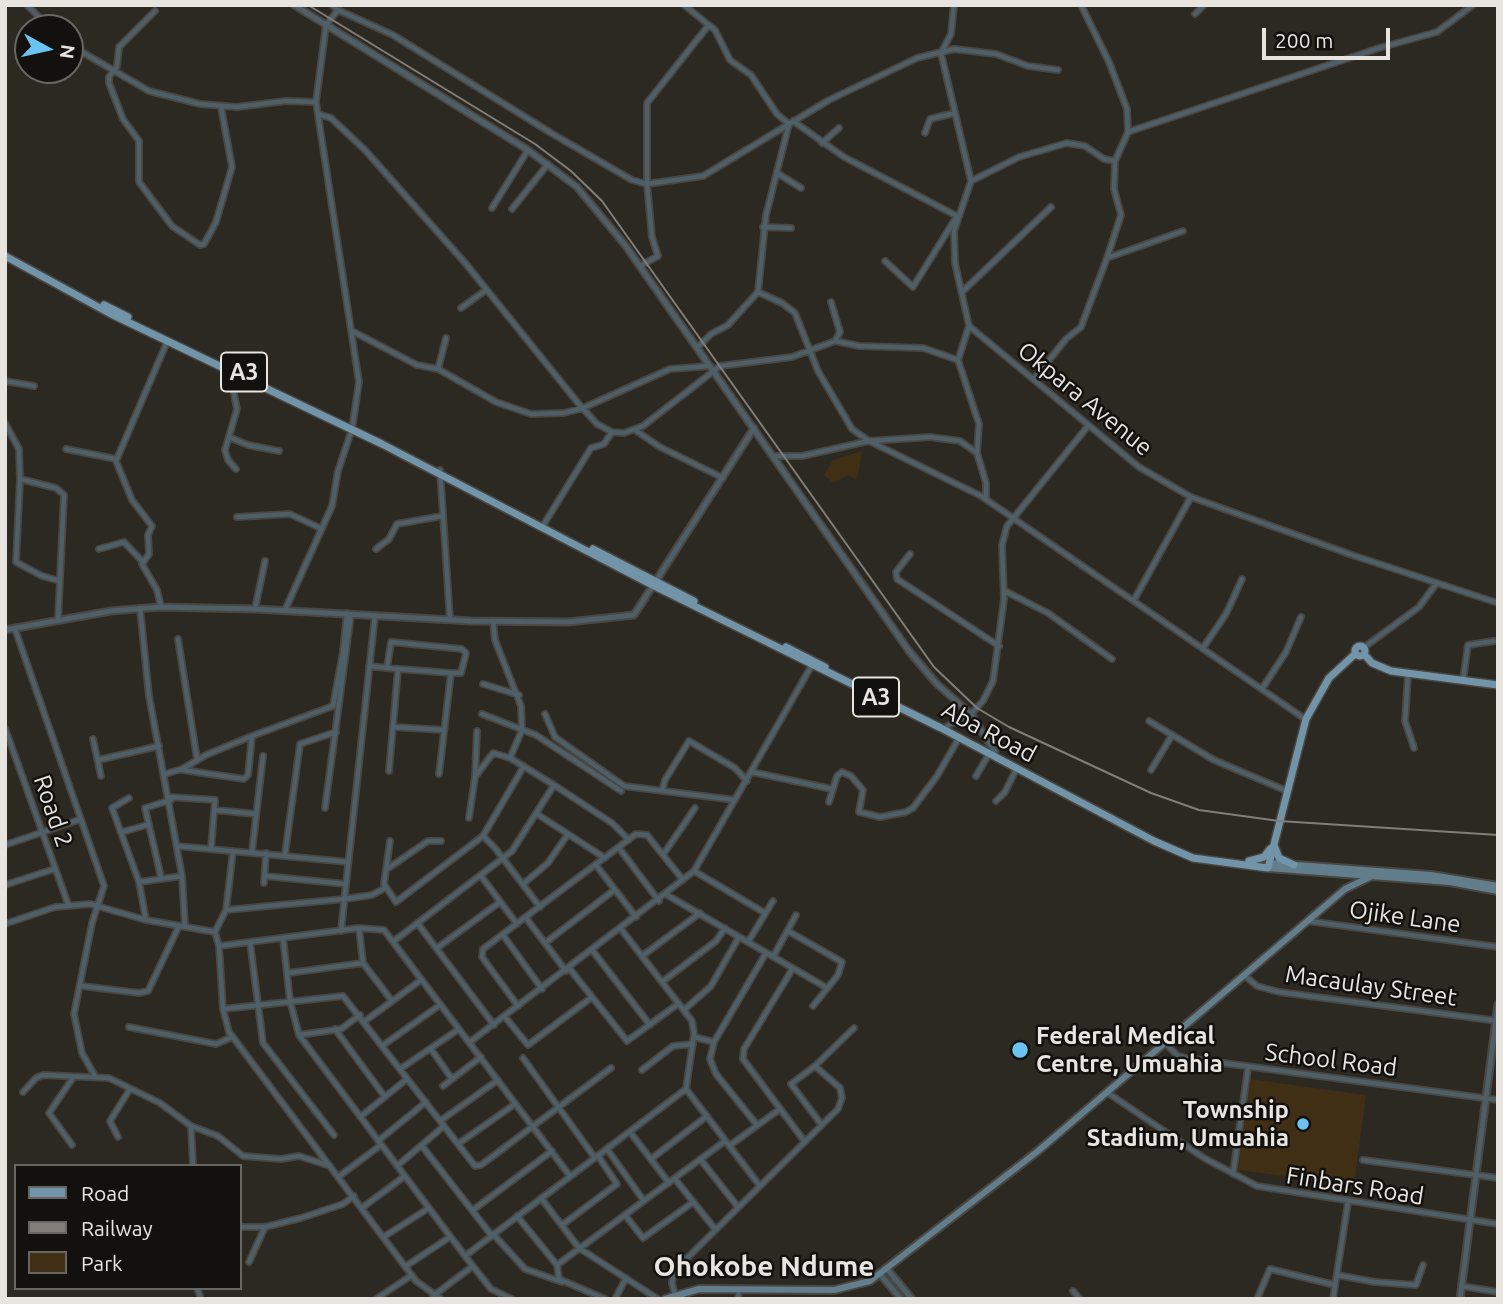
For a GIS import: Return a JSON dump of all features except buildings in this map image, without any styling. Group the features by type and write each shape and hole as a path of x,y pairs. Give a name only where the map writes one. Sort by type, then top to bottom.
{"main road":[{"name":"A3","path":"5,254 167,341 352,427"},
{"name":"A3","path":"58,284 352,427 493,500"},
{"name":"Aba Road","path":"493,500 544,524 655,584"},
{"name":"Aba Road","path":"493,500 1123,822 1195,853 1269,865 1450,877 1498,889"},
{"path":"1269,865 1306,719 1329,678 1361,652 1382,668 1498,685"},
{"name":"Aba Road","path":"813,664 947,726 1017,768 1193,858 1357,872 1498,889"},
{"path":"1249,861 1264,856 1274,843"},
{"path":"1274,843 1279,858 1294,865"},
{"path":"1357,872 1357,882"},
{"path":"665,1299 699,1290 834,1290 860,1285 880,1274 1108,1093 1347,886 1357,872"},
{"path":"1345,873 1347,886"},
{"path":"1347,886 1374,876"}],"street":[{"path":"294,5 549,163 577,187 639,266 713,368 909,651 937,684 971,714 992,753 976,776"},
{"path":"332,5 393,35 551,134 632,180 647,184 703,176 791,123 899,64 954,49 984,52 1028,66 1058,71"},
{"path":"684,5 715,30 730,60 751,75 771,106 791,123 822,143 957,216"},
{"path":"885,261 913,287 957,216 971,181 941,53 951,34 954,5"},
{"path":"1034,379 1066,339 1081,327 1121,215 1114,190 1115,161 1128,132 1128,109 1081,5"},
{"path":"1195,14 1204,5"},
{"path":"1128,132 1367,52 1437,32 1473,5"},
{"path":"285,610 323,529 352,427 359,382 316,102 327,25 338,10"},
{"path":"155,11 119,47 117,66 109,80 123,119 139,141 139,181 172,226 200,245 204,244 216,222 232,167 221,107"},
{"path":"639,266 658,256 652,237 647,184 647,103 708,26"},
{"path":"84,53 156,94 221,107 316,102"},
{"path":"925,133 927,122 934,116 955,113"},
{"path":"318,114 331,118 365,150 597,424 612,432 635,430 713,368"},
{"path":"697,348 711,334 728,325 758,292 764,227 791,123"},
{"path":"822,143 839,128"},
{"path":"971,181 1019,157 1067,143 1085,146 1104,159 1115,161"},
{"path":"492,208 528,150"},
{"path":"512,209 549,163"},
{"path":"777,173 801,188"},
{"path":"963,291 1051,207"},
{"path":"957,216 954,231 956,263 968,326 958,360 979,424 977,453 986,483 986,499"},
{"path":"764,227 791,228"},
{"path":"1107,258 1183,231"},
{"path":"461,308 486,290"},
{"path":"758,292 782,303 795,313 809,351 852,429 869,441 986,499 1306,719"},
{"path":"831,302 840,332 835,341"},
{"name":"Okpara Avenue","path":"968,326 1139,467 1191,496 1436,584 1498,603"},
{"path":"352,331 416,365 438,369 514,409 531,414 583,408 670,369 769,362 835,341 859,346 923,348 958,360"},
{"path":"438,369 446,338"},
{"path":"142,561 149,554 148,535 152,526 132,500 116,459 167,341"},
{"path":"233,372 232,384 237,409 226,455 236,469"},
{"path":"5,382 34,386"},
{"path":"5,423 19,449 16,562 42,576 60,581"},
{"path":"947,726 971,714 988,693 999,646 1005,591 1002,545 1012,516 1088,426"},
{"path":"5,630 161,607 255,608 505,622 568,622 631,616 639,613 754,428"},
{"path":"635,430 660,447 723,478"},
{"path":"544,524 589,451 604,444 612,432"},
{"path":"229,437 248,445 279,451"},
{"path":"773,456 802,456 869,441 940,438 960,441 977,453"},
{"path":"66,449 116,459"},
{"path":"444,474 442,516 452,611 450,620"},
{"path":"20,479 56,488 64,495 58,621"},
{"path":"1133,600 1191,496"},
{"path":"237,517 290,514 323,529"},
{"path":"376,549 389,538 397,524 442,516"},
{"path":"99,549 124,542 142,561 157,590 161,607"},
{"path":"911,554 896,572 897,579 999,646"},
{"path":"255,608 265,561"},
{"path":"1203,648 1226,614 1242,579"},
{"path":"1361,652 1419,607 1436,584"},
{"path":"1005,591 1048,613 1112,659"},
{"path":"82,986 139,993 148,991 182,926 182,876 143,660 140,608"},
{"path":"325,808 349,613"},
{"path":"165,774 183,769 197,759 252,736 333,706 349,613"},
{"path":"341,931 375,615"},
{"path":"1262,689 1286,652 1301,617"},
{"path":"494,621 495,640 519,695 522,730 510,758"},
{"path":"15,628 104,886 74,1014 82,1053 95,1076"},
{"path":"178,639 197,759"},
{"path":"1462,680 1468,646 1494,641"},
{"path":"369,666 387,668 452,673 464,670 464,649 391,642 387,668"},
{"path":"470,1042 667,895 694,871 813,664"},
{"path":"388,771 398,668"},
{"path":"439,774 452,673"},
{"path":"1409,673 1405,722 1414,748"},
{"path":"483,684 519,695"},
{"path":"482,714 536,735 621,791"},
{"path":"545,714 555,737 624,786 735,800"},
{"path":"1149,722 1214,761 1287,791"},
{"path":"393,727 444,730"},
{"name":"Road 2","path":"5,728 68,904"},
{"path":"469,818 475,778 477,731"},
{"path":"285,854 300,744 336,732"},
{"path":"248,775 252,736"},
{"path":"1151,770 1171,737"},
{"path":"829,802 839,773 846,772 863,790 859,812 880,817 906,812 913,808 937,776 959,738"},
{"path":"93,739 102,776"},
{"path":"662,791 665,780 689,741 735,768 747,780"},
{"path":"98,760 159,746"},
{"path":"475,778 491,754 510,758 612,823 629,840"},
{"path":"252,852 263,756"},
{"path":"390,841 385,888 396,902 482,836 524,766"},
{"path":"996,801 1005,792 1017,768"},
{"path":"183,769 241,779 248,775 261,777"},
{"path":"752,772 832,789"},
{"path":"394,941 504,859 537,814 554,785"},
{"path":"129,798 112,806 139,882 146,920"},
{"path":"161,877 147,825 147,805 170,799 211,798 216,802 211,849"},
{"path":"663,855 695,808"},
{"path":"215,810 256,814"},
{"path":"537,814 605,858"},
{"path":"5,845 81,819"},
{"path":"122,832 147,825"},
{"path":"518,1006 481,954 517,924 636,834 645,833 683,880"},
{"path":"523,884 548,863 568,834"},
{"path":"482,836 504,859 540,907"},
{"path":"386,869 428,841 441,841"},
{"path":"177,846 348,862"},
{"path":"619,848 659,901"},
{"path":"233,851 226,910 215,932 219,946 223,1009 232,1037 412,1275 433,1296 441,1299"},
{"path":"264,883 266,853"},
{"path":"596,865 613,891 636,917"},
{"path":"5,886 54,869"},
{"path":"694,871 765,913"},
{"path":"139,882 182,876"},
{"path":"265,876 346,884"},
{"path":"481,876 517,924"},
{"path":"226,910 344,899 372,895 385,888"},
{"path":"545,943 613,891"},
{"path":"667,895 827,988"},
{"path":"748,942 773,901"},
{"path":"437,948 500,902"},
{"path":"5,924 68,904 98,907 146,920 215,932"},
{"path":"642,956 700,913"},
{"path":"773,957 796,915"},
{"path":"526,918 627,1041 678,1004"},
{"name":"Ojike Lane","path":"1307,921 1498,947"},
{"path":"418,924 494,1025"},
{"path":"359,928 363,963 392,1001"},
{"path":"219,946 359,928 381,928 394,941 570,1176"},
{"path":"662,982 716,941 725,928"},
{"path":"465,1256 686,1089 694,1037 692,1021 621,929"},
{"path":"788,931 842,962 843,967 813,1006"},
{"path":"503,935 542,989"},
{"path":"684,1010 711,986 739,937"},
{"path":"283,938 290,1001 299,1035 473,1266 495,1292 512,1299"},
{"path":"250,942 263,1042 334,1135"},
{"path":"592,950 650,1025"},
{"path":"757,1125 712,1068 714,1042 765,953"},
{"path":"288,973 363,963"},
{"path":"793,968 743,1054 744,1063 806,1143"},
{"name":"Macaulay Street","path":"1244,974 1257,986 1279,992 1497,1021"},
{"path":"365,1021 421,980"},
{"path":"223,1009 343,996 475,1166 481,1165 611,1068"},
{"path":"505,1017 528,1045 592,998"},
{"path":"382,1046 440,1004"},
{"path":"1460,1299 1498,1004"},
{"path":"299,1035 341,1028 360,1015"},
{"path":"128,1027 216,1044 232,1037"},
{"path":"400,1069 459,1028"},
{"path":"821,1124 791,1086 792,1082 815,1066 854,1028"},
{"path":"335,1029 385,1097"},
{"path":"694,1037 714,1042"},
{"name":"School Road","path":"1165,1043 1178,1056 1248,1068 1498,1100"},
{"path":"642,1070 673,1046 692,1044"},
{"path":"431,1049 452,1079"},
{"path":"443,1086 481,1057"},
{"path":"523,1058 617,1184 562,1225"},
{"path":"675,1295 672,1283 674,1271 838,1109 842,1098 840,1088 815,1066"},
{"path":"1233,1174 1248,1068"},
{"path":"23,1092 39,1076 109,1078 160,1103 191,1126 218,1136 243,1156 281,1159 299,1156 330,1166"},
{"path":"72,1145 49,1113 73,1078"},
{"path":"360,1117 407,1079"},
{"path":"397,1166 422,1146 442,1124 498,1080"},
{"path":"118,1137 110,1121 130,1088"},
{"path":"686,1089 760,1186"},
{"name":"Finbars Road","path":"1108,1093 1233,1174 1270,1190 1498,1224"},
{"path":"338,1177 426,1102"},
{"path":"458,1144 515,1104"},
{"path":"729,1146 780,1108"},
{"path":"651,1159 707,1116"},
{"path":"191,1126 193,1164"},
{"path":"630,1132 715,1229"},
{"path":"557,1265 724,1141"},
{"path":"422,1146 492,1235 525,1269 605,1299"},
{"path":"607,1149 644,1201"},
{"path":"473,1210 552,1151"},
{"path":"700,1159 738,1207"},
{"path":"1363,1160 1498,1178"},
{"path":"363,1207 405,1176"},
{"path":"242,1227 265,1227 332,1208 354,1196"},
{"path":"541,1198 579,1248 658,1299"},
{"path":"1333,1299 1348,1202"},
{"path":"625,1215 643,1238 692,1203"},
{"path":"385,1236 429,1208"},
{"path":"517,1216 557,1265 559,1279 564,1283"},
{"path":"249,1262 265,1227"},
{"path":"406,1266 450,1237"},
{"path":"1337,1275 1375,1282 1416,1284 1423,1265"},
{"path":"433,1296 473,1266"},
{"path":"887,1269 912,1299"},
{"path":"1257,1299 1270,1269 1303,1280 1335,1285"},
{"path":"880,1274 901,1299"},
{"path":"376,1299 412,1275"},
{"path":"615,1299 626,1279"},
{"path":"1461,1286 1498,1292"},
{"path":"738,1299 739,1289"},
{"path":"1073,1291 1080,1299"}],"green space":[{"path":"862,451 857,480 848,475 833,483 824,475 833,460"},
{"name":"Township Stadium, Umuahia","path":"1250,1079 1366,1095 1354,1185 1238,1170"}],"railway":[{"path":"308,5 535,144 571,171 602,201 934,667 977,708 1009,727 1151,793 1199,810 1279,821 1498,835"}],"place":[{"name":"Federal Medical Centre, Umuahia","path":"1020,1050"},
{"name":"Township Stadium, Umuahia","path":"1303,1124"}],"district":[{"name":"Ohokobe Ndume","path":"764,1267"}]}
